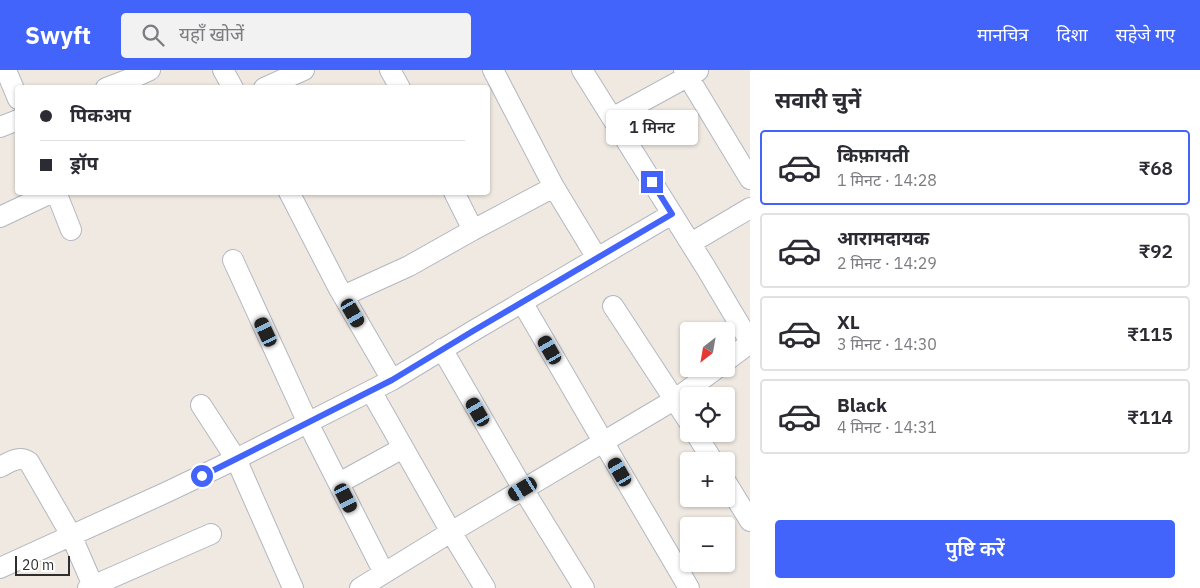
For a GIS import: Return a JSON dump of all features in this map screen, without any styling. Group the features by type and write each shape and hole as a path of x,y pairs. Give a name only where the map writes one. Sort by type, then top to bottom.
{"street":[{"path":"6,70 15,92"},
{"path":"114,85 150,70"},
{"path":"223,70 231,85"},
{"path":"271,85 304,70"},
{"path":"493,70 554,187 597,258"},
{"path":"582,70 750,343 735,354"},
{"path":"612,118 690,72 750,179"},
{"path":"0,127 15,121"},
{"path":"343,296 409,266 554,187"},
{"path":"0,217 48,195"},
{"path":"55,195 71,230"},
{"path":"291,195 343,296 392,380"},
{"path":"456,195 473,230"},
{"path":"690,243 750,208"},
{"path":"0,568 236,459 392,380 672,214"},
{"path":"232,260 308,423 384,573"},
{"path":"522,302 689,588"},
{"path":"613,306 680,409"},
{"path":"442,349 523,489 584,588"},
{"path":"360,588 674,400 704,378"},
{"path":"371,391 480,587"},
{"path":"201,404 236,459 293,588"},
{"path":"339,483 403,448"},
{"path":"0,467 19,458 29,462 71,536 91,587 211,534"},
{"path":"735,497 750,521"}],"route":[{"path":"202,476 392,380 672,214 652,182"}]}
